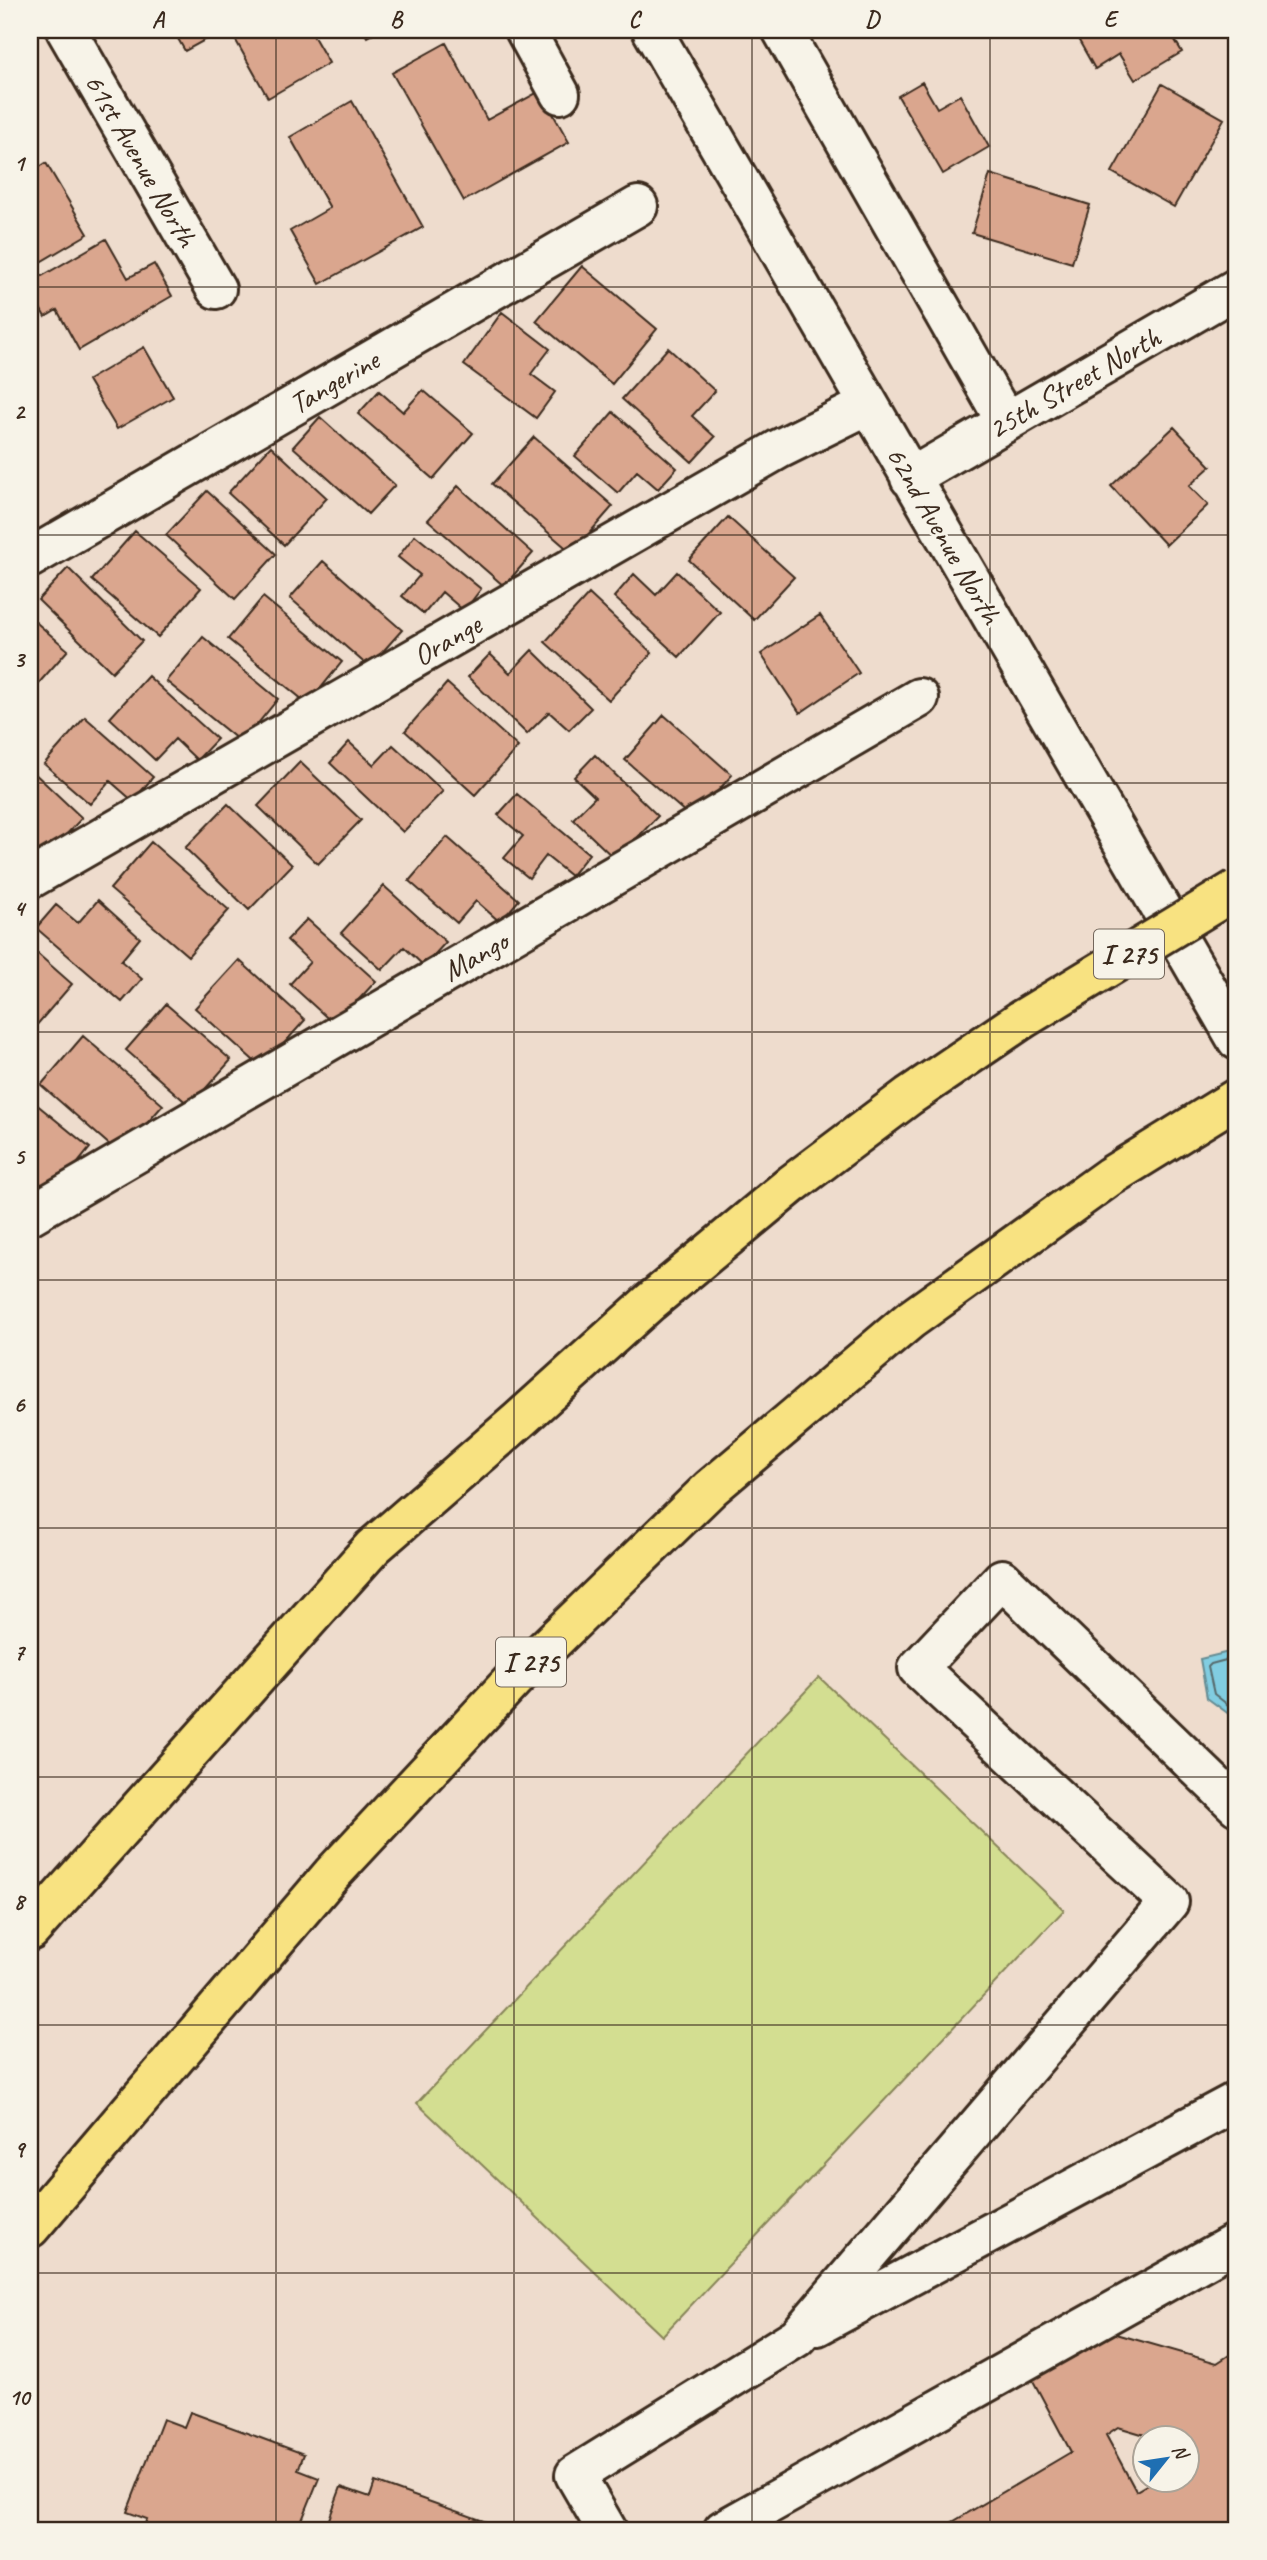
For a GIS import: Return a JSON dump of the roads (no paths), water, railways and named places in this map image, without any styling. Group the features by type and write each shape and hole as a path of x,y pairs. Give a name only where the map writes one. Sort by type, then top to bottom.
{"highway":[{"name":"I 275","path":"30,1931 373,1547 650,1301 792,1184 909,1096 1021,1020 1237,889"},
{"name":"I 275","path":"30,2228 332,1874 524,1669 711,1488 899,1329 1109,1177 1237,1098"}],"street":[{"name":"61st Avenue North","path":"66,30 216,289"},
{"path":"525,30 560,94"},
{"name":"62nd Avenue North","path":"652,30 1237,1040"},
{"path":"782,30 1006,422"},
{"name":"Tangerine","path":"30,558 638,206"},
{"name":"25th Street North","path":"910,478 1237,288"},
{"name":"Orange","path":"30,879 767,456 868,405"},
{"name":"Mango","path":"30,1215 919,698"},
{"path":"797,2337 1169,1902 918,1668 1002,1579 1237,1806"},
{"path":"607,2530 575,2475 797,2337 1237,2101"},
{"path":"723,2530 1237,2242"}],"water":[{"path":"1237,1650 1237,1720 1207,1698 1200,1659"}]}
